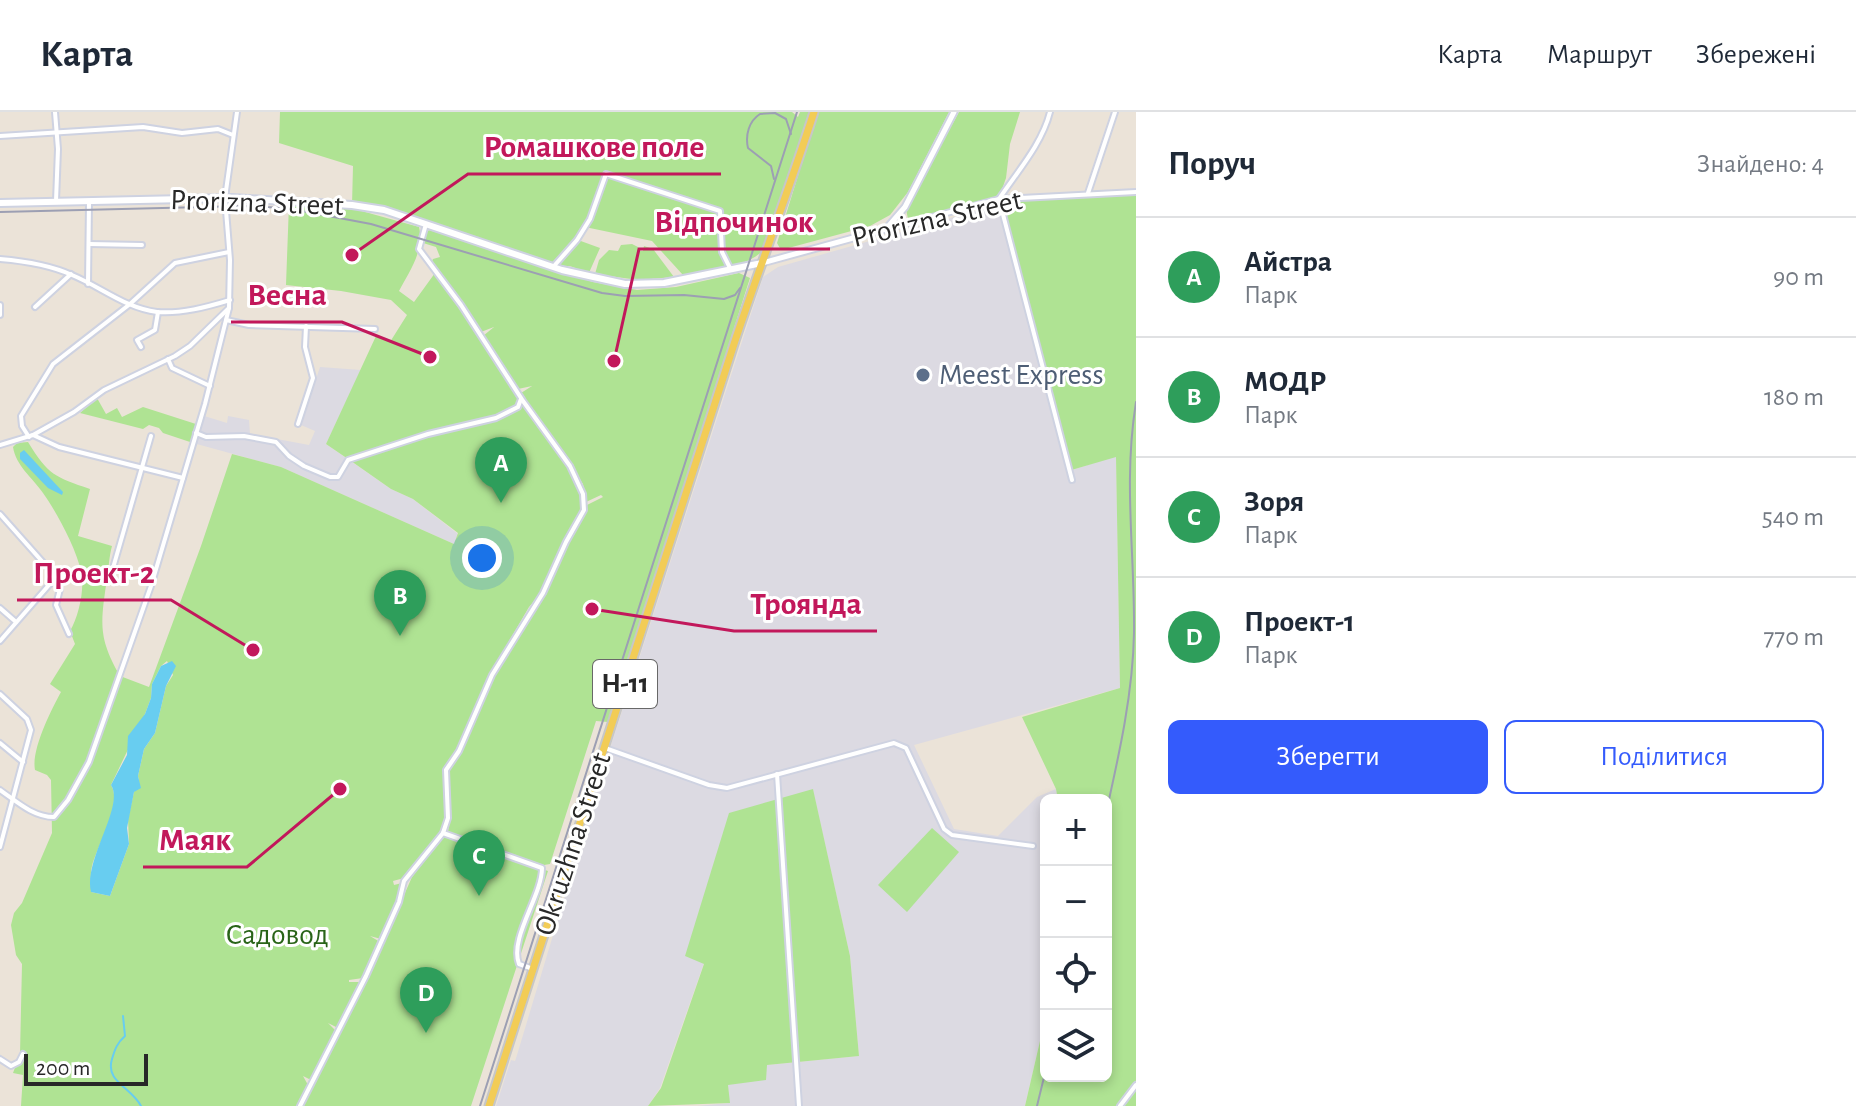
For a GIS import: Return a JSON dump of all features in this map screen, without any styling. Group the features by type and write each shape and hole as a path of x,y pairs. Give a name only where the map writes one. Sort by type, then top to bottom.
{"main road":[{"name":"Н-11","path":"762,263 814,112"},
{"name":"Prorizna Street","path":"0,203 225,198 352,205 384,210 596,279 646,285 762,263"},
{"name":"Okruzhna Street","path":"489,1106 762,263"}],"street":[{"path":"55,112 56,201"},
{"path":"0,790 41,814 54,817 68,800 89,762 157,570 229,308 225,198 237,112"},
{"path":"886,229 912,194 954,112"},
{"path":"1050,112 1039,139 999,199 1072,480"},
{"path":"1088,193 1115,112"},
{"path":"215,123 218,129"},
{"path":"0,136 143,127 191,133 218,129 233,135"},
{"path":"554,266 577,240 590,219 606,174 720,211 722,252 731,270"},
{"name":"Prorizna Street","path":"762,263 999,199 1136,192"},
{"path":"88,284 89,201"},
{"path":"307,1106 300,1104 373,961 399,902 404,881 443,833 448,818 446,770 459,751 492,675 543,593 584,510 582,488 570,466 461,305 419,249 426,224"},
{"path":"89,244 142,245"},
{"path":"183,478 59,447 31,436 22,426 21,416 48,370 67,351 130,304 177,262 229,252"},
{"path":"0,259 71,274 130,304 158,312 196,309 230,300"},
{"path":"35,307 71,274"},
{"path":"0,305 0,315"},
{"path":"0,445 31,436 74,412 104,390 190,346 229,308"},
{"path":"141,347 137,340 155,330 158,312"},
{"path":"226,320 249,325 375,329"},
{"path":"298,424 313,378 305,343 306,326"},
{"path":"168,359 172,368 210,386"},
{"path":"196,433 206,437 244,436 276,442 304,466 330,477 338,477 348,460 428,434 496,418 518,407 520,395"},
{"path":"113,568 151,436"},
{"path":"0,514 56,577 60,591 56,605 69,634"},
{"path":"0,641 56,577"},
{"path":"0,608 16,622"},
{"path":"0,694 31,725 31,738 0,847"},
{"path":"0,743 23,762"},
{"path":"605,748 719,787 735,786 894,743 906,748 944,829 952,835 1033,846"},
{"path":"777,774 799,1106"},
{"path":"443,833 542,868 543,873 520,938 517,958 519,964 533,969"},
{"path":"0,1059 11,1066 19,1062 23,1054"},
{"path":"1120,1106 1136,1085"}],"shaded area":[{"path":"1000,204 1069,471 1116,456 1120,688 914,745 954,829 998,836 1040,796 1040,1041 1025,1106 697,1106 729,1103 728,1085 767,1065 859,1056 850,956 813,790 686,956 704,963 660,1088 648,1106 496,1106 511,1060 515,1061 517,1055 600,779 763,277 778,267"},
{"path":"320,367 361,370 326,444 391,489 413,499 458,534 454,544 281,467 193,443 201,415 227,423 228,416 249,420 250,434 309,445 315,431 301,425"}],"green space":[{"path":"280,112 792,112 798,117 800,112 811,112 765,248 758,255 727,268 683,275 652,241 585,227 578,240 600,248 588,275 571,267 558,268 384,210 352,205 353,166 279,143"},
{"path":"818,112 949,112 908,192 890,215 870,226 781,250 777,243"},
{"path":"959,112 1020,112 999,198 1136,192 1136,1106 1025,1106 1040,1041 1040,1082 1112,1082 1112,794 1057,794 1022,717 1120,688 1116,457 1068,471 999,199 909,224 906,209"},
{"path":"289,204 358,210 419,227 418,252 399,291 414,302 435,273 519,397 519,403 495,416 348,459 326,444 376,336 390,342 407,315 391,300 286,285"},
{"path":"429,230 593,282 637,290 676,287 739,273 750,278 608,722 596,721 550,864 544,865 448,832 448,772 494,675 535,608 587,505 603,497 601,495 586,502 583,484 521,393 532,386 518,389 483,336 494,327 481,332 432,261 440,257 436,247 423,243"},
{"path":"621,245 638,247 638,251 643,251 644,246 653,249 674,277 638,280 595,274 599,260 609,250 618,251"},
{"path":"97,398 106,414 117,408 122,417 143,407 199,425 193,443 149,425 143,429 80,413"},
{"name":"Садовод","path":"523,403 569,465 580,488 583,510 542,592 529,607 490,674 445,770 446,818 441,834 404,878 393,881 394,885 402,883 397,902 381,939 370,936 380,942 363,978 349,980 361,982 338,1028 328,1023 336,1031 311,1080 303,1076 308,1085 298,1106 21,1106 23,1075 13,1073 20,1054 22,964 16,955 11,925 52,833 51,780 35,770 36,752 61,692 50,684 75,644 70,631 82,586 81,571 65,530 43,493 21,466 13,447 17,443 28,442 41,462 53,473 90,489 78,536 112,546 102,618 107,650 120,676 149,687 232,454 281,467 454,544 458,533 413,499 391,489 351,461 435,434 498,420","holes":["167,661 173,675 166,686 155,733 144,749 128,819 129,844 110,896 91,892 92,866 112,813 114,793 111,785 145,714 152,684"]},
{"path":"813,789 850,956 859,1056 767,1065 766,1080 728,1085 730,1103 648,1106 661,1088 704,964 685,956 729,813"},
{"path":"932,828 959,852 907,912 878,885"},
{"path":"446,836 548,871 471,1106 302,1106 412,877 441,837"}],"water":[{"path":"24,450 63,492 62,495 48,488 20,459 20,453"},
{"path":"172,661 176,666 166,686 155,733 144,749 138,776 141,788 134,792 127,828 129,844 110,896 91,892 93,865 113,806 111,785 127,755 128,736 145,714 152,684 161,666"}],"waterway":[{"path":"123,1016 125,1036 115,1049 112,1073 141,1106"}],"tram line":[{"path":"480,1106 797,112"},
{"path":"774,179 771,166 748,148 749,129 760,114 775,113 786,119 791,134"},
{"path":"0,212 244,206 286,208 371,224 602,293 724,299 735,295 740,288"}],"railway":[{"path":"1110,794 1133,656 1130,461 1136,402"},
{"path":"1037,1106 1043,1082"}],"place":[{"name":"Ромашкове поле","path":"352,255"},
{"name":"Весна","path":"430,357"},
{"name":"Відпочинок","path":"614,361"},
{"name":"Meest Express","path":"923,375"},
{"name":"Айстра","path":"501,503"},
{"name":"Троянда","path":"592,609"},
{"name":"МОДР","path":"400,636"},
{"name":"Проект-2","path":"253,650"},
{"name":"Маяк","path":"340,789"},
{"name":"Зоря","path":"479,896"},
{"name":"Проект-1","path":"426,1033"}]}
